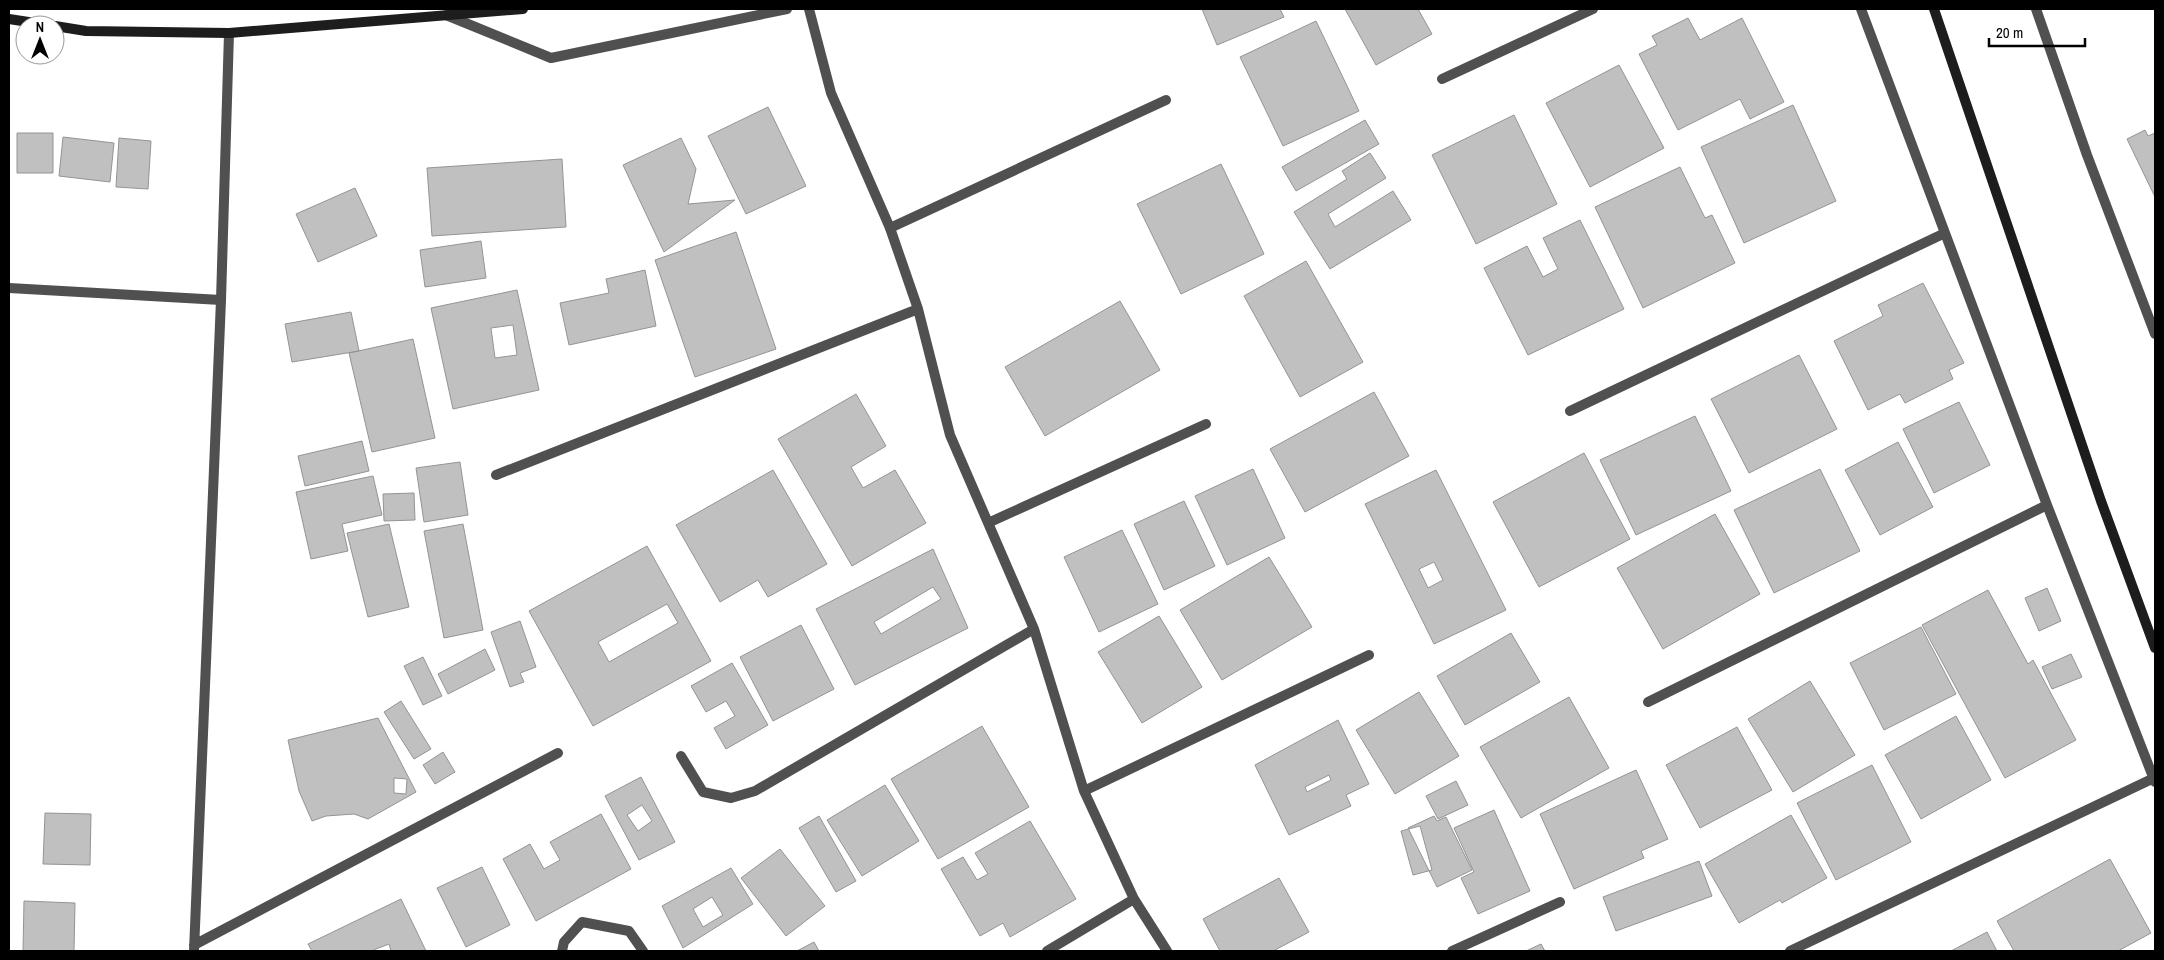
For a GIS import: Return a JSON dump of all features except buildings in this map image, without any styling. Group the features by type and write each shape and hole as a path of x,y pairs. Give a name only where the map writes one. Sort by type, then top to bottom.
{"street":[{"path":"65,27 86,30 229,33 523,9"},
{"path":"446,15 551,58 787,9"},
{"path":"809,9 831,93 890,228 918,310 950,435 1034,630 1084,791 1134,899 1167,951"},
{"path":"1442,79 1593,9"},
{"path":"1790,951 2154,780 2047,505 1861,9"},
{"path":"1934,9 2101,501 2155,648"},
{"path":"2036,9 2087,154 2155,334"},
{"path":"194,948 221,300 229,33"},
{"path":"890,228 1166,100"},
{"path":"1570,412 1945,232"},
{"path":"9,288 221,300"},
{"path":"496,475 918,310"},
{"path":"988,523 1206,424"},
{"path":"1648,702 2047,505"},
{"path":"681,756 703,792 731,798 755,791 1034,630"},
{"path":"1084,791 1369,655"},
{"path":"194,948 558,754"},
{"path":"1047,951 1134,899"},
{"path":"1452,951 1560,902"},
{"path":"562,951 564,942 582,922 628,931 643,951"}]}
